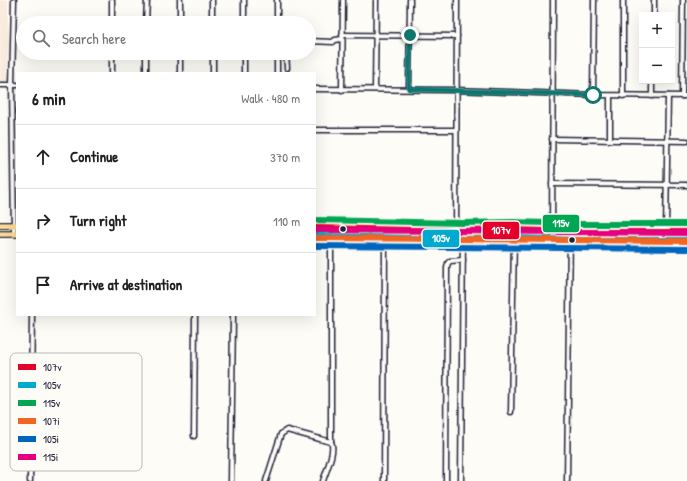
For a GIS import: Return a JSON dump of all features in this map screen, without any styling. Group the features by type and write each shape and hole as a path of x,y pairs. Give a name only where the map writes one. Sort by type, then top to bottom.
{"highway":[{"path":"0,225 15,225"},
{"path":"316,228 463,231 553,230 570,232 687,232"},
{"path":"0,234 15,234"},
{"path":"316,238 687,241"}],"street":[{"path":"14,0 15,234"},
{"path":"112,0 112,16"},
{"path":"146,16 147,0"},
{"path":"180,0 180,16"},
{"path":"212,0 212,16"},
{"path":"244,0 244,16"},
{"path":"277,16 278,0"},
{"path":"342,90 343,0"},
{"path":"375,89 376,0"},
{"path":"409,89 410,0"},
{"path":"456,238 457,0"},
{"path":"552,240 553,0"},
{"path":"593,95 594,0"},
{"path":"623,0 623,96"},
{"path":"654,0 654,12"},
{"path":"316,89 409,89 610,96 685,96 683,0"},
{"path":"316,41 333,42 342,37 376,35 457,36"},
{"path":"112,60 112,72"},
{"path":"146,60 146,72"},
{"path":"180,60 180,72"},
{"path":"212,60 213,72"},
{"path":"244,60 244,72"},
{"path":"277,60 277,72"},
{"path":"286,60 287,68"},
{"path":"652,84 652,96"},
{"path":"0,85 15,85"},
{"path":"610,96 610,140"},
{"path":"666,231 668,96"},
{"path":"316,130 456,130"},
{"path":"552,139 687,141"},
{"path":"552,184 687,185"},
{"path":"323,481 333,450 330,442 331,229"},
{"path":"461,481 463,231"},
{"path":"567,481 570,232"},
{"path":"384,481 385,238"},
{"path":"511,412 514,239"},
{"path":"446,481 447,267 450,261 463,260"},
{"path":"32,316 32,353"},
{"path":"194,436 195,316"},
{"path":"231,481 233,316"},
{"path":"266,481 283,431 287,430 330,442"},
{"path":"30,471 30,481"}],"shaded area":[{"path":"0,0 8,0 8,87 0,87"}],"transit line":[{"name":"115v","path":"316,220 463,223 513,222 581,224 687,224"},
{"name":"107v","path":"316,228 463,231 513,230 581,232 687,232"},
{"name":"115i","path":"316,230 687,233"},
{"name":"105v","path":"316,236 463,239 513,238 581,240 687,240"},
{"name":"107i","path":"316,238 687,241"},
{"name":"105i","path":"316,246 687,249"}],"route":[{"path":"410,35 409,89 593,95"}]}
